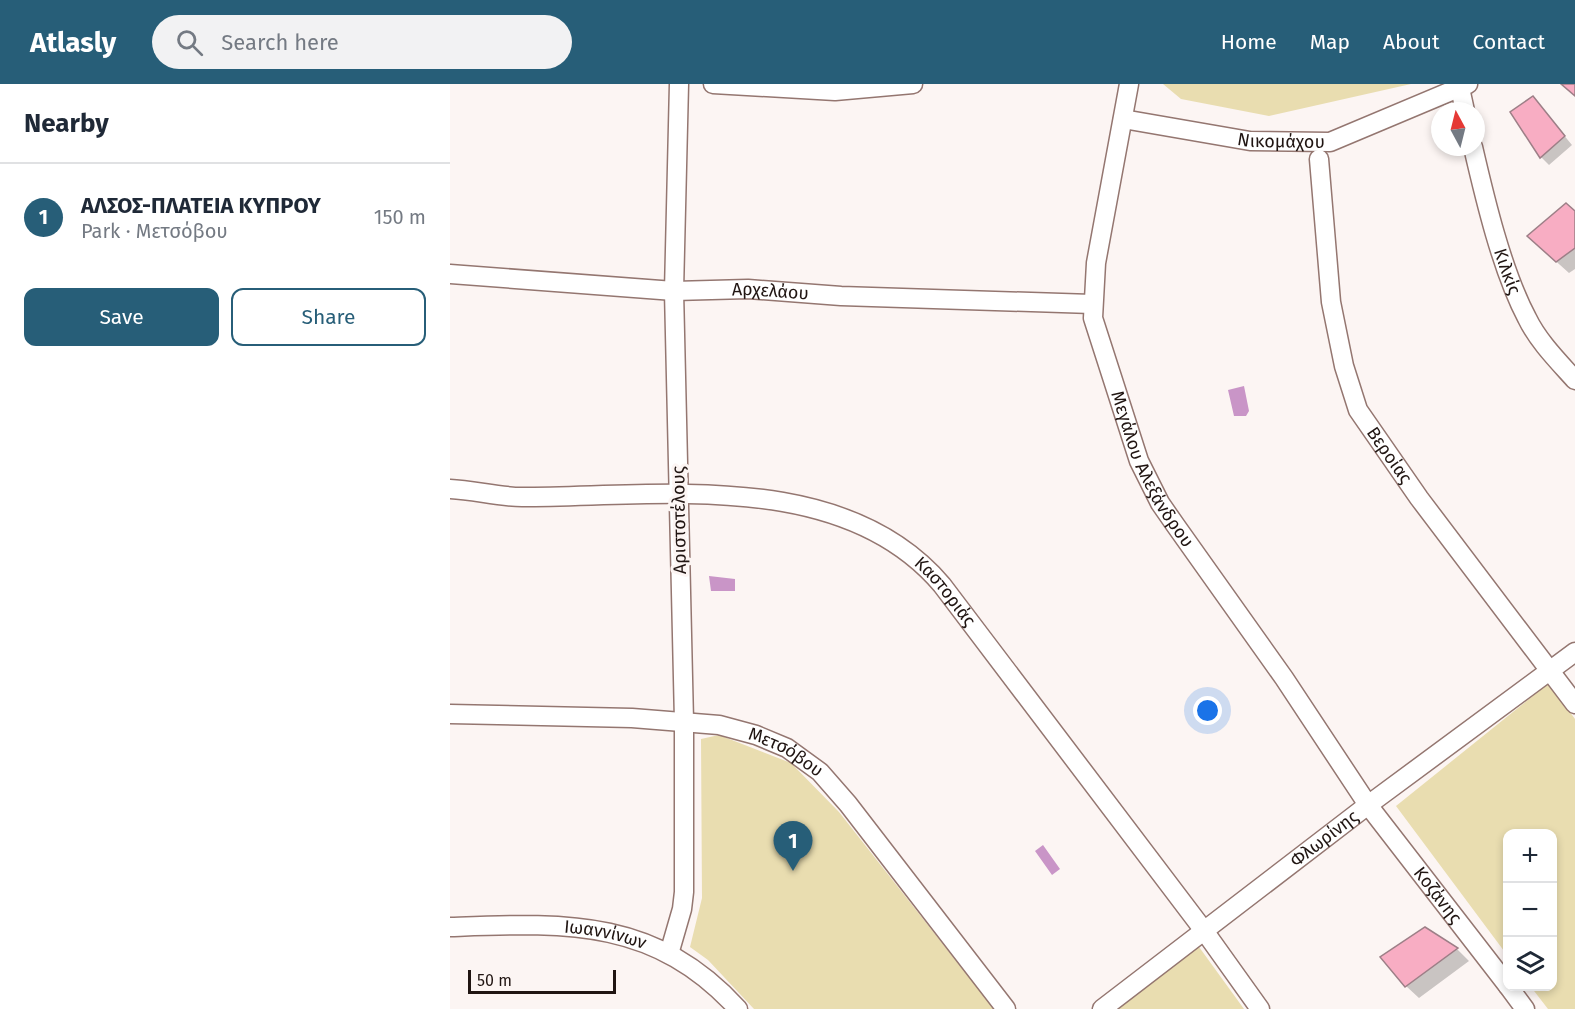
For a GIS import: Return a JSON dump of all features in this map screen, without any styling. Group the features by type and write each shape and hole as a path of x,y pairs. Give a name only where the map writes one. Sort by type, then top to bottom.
{"street":[{"name":"Αριστοτέλους","path":"669,954 682,909 684,892 684,721 674,291 679,84"},
{"path":"713,84 835,91 913,84"},
{"name":"Μεγάλου Αλεξάνδρου","path":"1129,84 1096,263 1092,304 1098,337 1130,437 1160,503 1284,678 1368,805"},
{"path":"1464,86 1465,102"},
{"name":"Νικομάχου","path":"1123,119 1250,141 1330,142 1464,86"},
{"name":"Κιλκίς","path":"1475,156 1493,225 1521,306 1533,330 1575,380"},
{"name":"Βεροίας","path":"1319,159 1335,331 1358,410 1419,498 1575,704"},
{"name":"Αρχελάου","path":"450,274 674,291 748,289 841,296 1092,304"},
{"name":"Καστοριάς","path":"450,489 522,497 678,495 762,499 833,514 875,530 920,560 942,585 1205,932 1260,1009"},
{"name":"Φλωρίνης","path":"1102,1009 1368,805 1575,652"},
{"name":"Μετσόβου","path":"450,714 684,721 719,725 756,735 788,748 819,772 848,804 1006,1009"},
{"name":"Κοζάνης","path":"1368,805 1503,980"},
{"name":"Ιωαννίνων","path":"450,927 573,926 624,936 669,954 699,972 738,1009"},
{"name":"Κοζάνης","path":"1512,991 1525,1009"}],"shaded area":[{"path":"1163,84 1411,84 1269,116 1181,99"},
{"path":"1244,386 1249,411 1246,416 1234,416 1228,390"},
{"path":"709,576 735,579 735,591 711,591"},
{"path":"1549,683 1575,719 1575,1009 1548,1009 1534,991 1557,991 1557,829 1503,829 1503,950 1396,806"},
{"path":"719,735 791,763 839,812 994,1009 754,1009 708,960 690,947 702,898 701,739"},
{"path":"1043,845 1060,869 1052,875 1035,851"},
{"path":"1194,940 1244,1009 1112,1009"}],"building":[{"path":"1561,84 1575,84 1575,96"},
{"path":"1533,96 1565,136 1540,158 1510,112"},
{"path":"1566,203 1575,211 1575,248 1556,262 1527,236"},
{"path":"1425,927 1458,948 1405,987 1380,957"}],"place":[{"name":"ΑΛΣΟΣ-ΠΛΑΤΕΙΑ ΚΥΠΡΟΥ","path":"793,871"}]}
